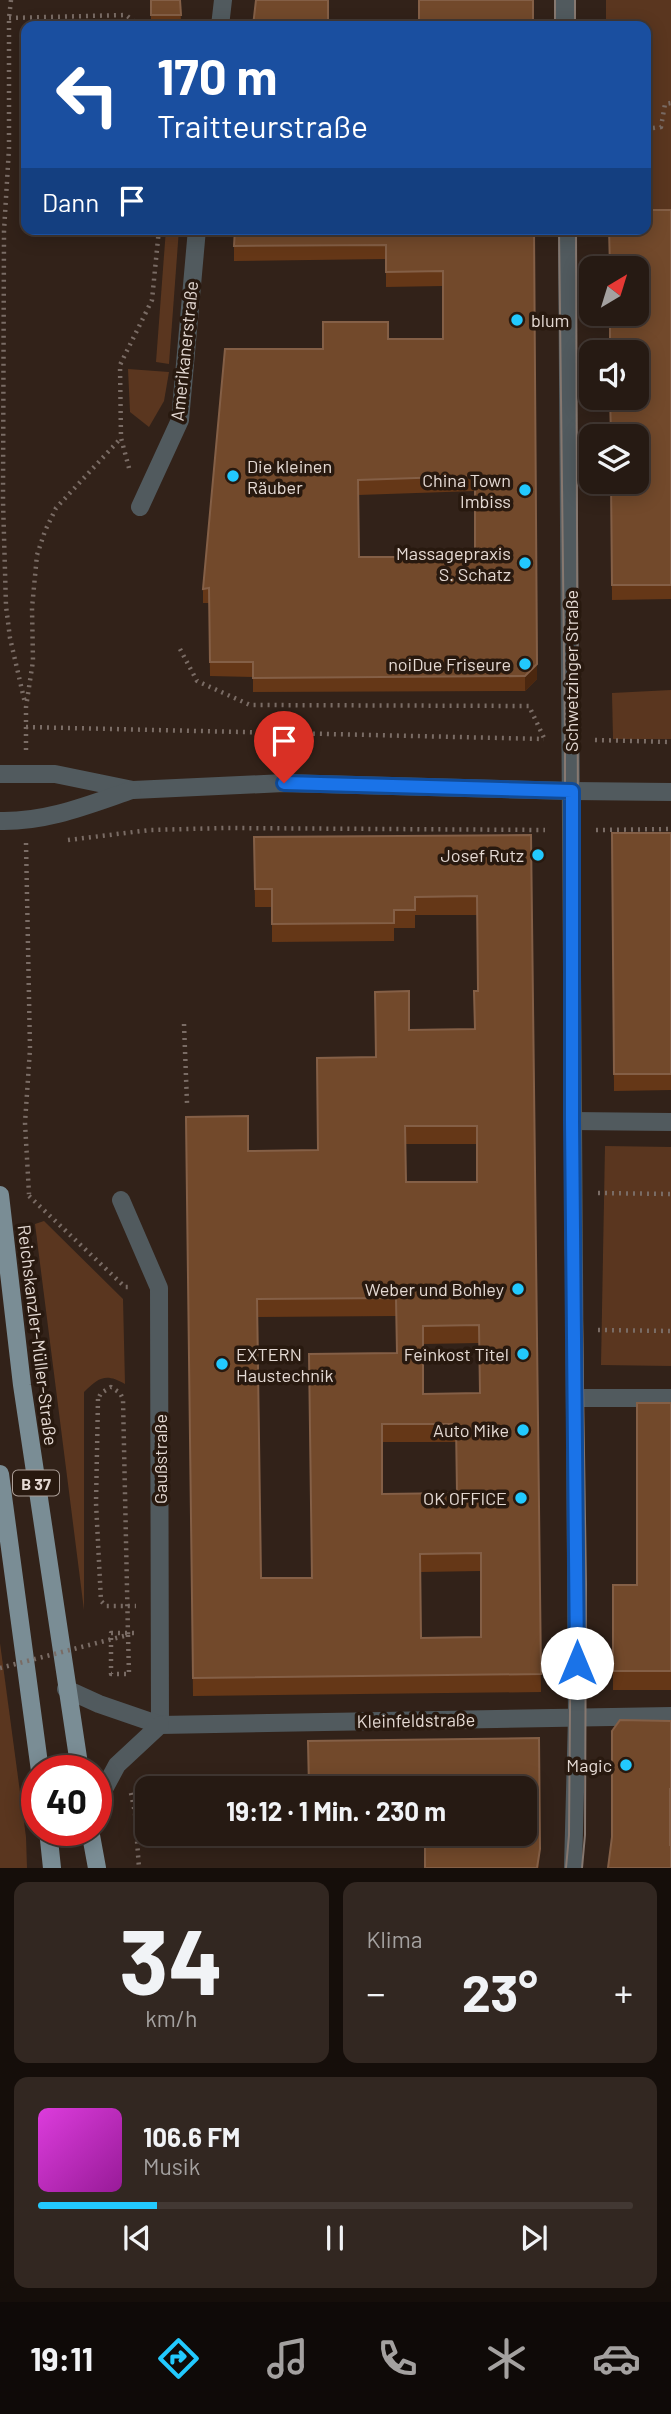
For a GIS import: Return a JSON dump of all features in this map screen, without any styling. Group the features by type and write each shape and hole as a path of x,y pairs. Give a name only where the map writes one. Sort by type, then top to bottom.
{"main road":[{"name":"Reichskanzler-Müller-Straße","path":"0,1195 22,1385 76,1755"},
{"name":"B 37","path":"0,1474 38,1755"},
{"path":"50,1846 52,1868"},
{"path":"93,1846 97,1868"}],"street":[{"path":"221,21 223,0"},
{"path":"565,0 565,21"},
{"name":"Amerikanerstraße","path":"140,507 180,420 196,235"},
{"name":"Schwetzinger Straße","path":"567,235 576,1398 577,1716 573,1868"},
{"path":"0,774 55,774 133,790 284,783 671,792"},
{"path":"0,821 26,822 60,815 133,790"},
{"path":"572,1121 671,1122"},
{"name":"Gaußstraße","path":"121,1200 159,1288 160,1725"},
{"path":"576,1398 671,1398"},
{"name":"Kleinfeldstraße","path":"66,1689 99,1704 160,1725 671,1716"},
{"path":"112,1774 117,1765 160,1725"}],"path":[{"path":"11,0 9,148 4,231 3,501 6,606 10,638 26,707"},
{"path":"9,18 126,15 134,21"},
{"path":"651,128 662,127 665,104 671,103"},
{"path":"140,507 121,438 120,365 152,300 158,235"},
{"path":"26,774 26,707 33,661 32,608 37,555 56,508 121,438"},
{"path":"180,649 197,681 250,705 529,706 544,739"},
{"path":"26,727 671,742"},
{"path":"26,822 30,1049 25,1124 29,1196 125,1287"},
{"path":"62,841 150,830 212,828 671,829"},
{"path":"415,838 422,828"},
{"path":"26,847 38,845"},
{"path":"184,1024 187,1103"},
{"path":"599,1193 671,1194"},
{"path":"600,1331 671,1331"},
{"path":"135,1633 111,1633 111,1674 129,1674 128,1635 123,1399 120,1393 111,1387 98,1399 96,1503 100,1601 106,1606 161,1605"},
{"path":"0,1668 128,1635"}],"shaded area":[{"path":"606,0 671,0 671,224 651,225 651,21 606,21"},
{"path":"166,235 179,235 169,364 156,362"},
{"path":"128,369 169,372 164,401 149,427 130,412"},
{"path":"671,690 671,739 613,739 612,693"},
{"path":"605,1146 671,1147 671,1366 601,1365"},
{"path":"44,1221 123,1299 125,1384 103,1378 84,1392 84,1610 35,1224"},
{"path":"0,1643 21,1800 21,1846 26,1846 27,1868 0,1868"}],"building":[{"path":"151,0 180,0 181,15 151,15"},
{"path":"256,0 328,0 328,21 254,21"},
{"path":"419,0 533,0 533,21 419,21"},
{"path":"651,210 671,210 671,585 612,585 611,494 649,494 649,424 611,424 610,410 649,410 649,340 610,340 610,326 649,326 649,256 610,256 609,235 651,235"},
{"path":"235,235 534,235 537,664 525,676 253,678 253,662 210,662 209,588 203,589 225,349 323,349 323,322 388,322 388,339 443,339 443,271 386,272 386,245 234,246","holes":["475,476 475,557 359,557 358,480"]},
{"path":"612,833 671,833 671,1074 614,1074"},
{"path":"531,835 541,1674 193,1678 186,1117 248,1116 248,1151 318,1150 317,1058 376,1057 375,992 409,991 409,1030 475,1029 474,991 478,991 477,896 415,897 415,910 394,910 394,923 272,924 272,889 255,889 254,837","holes":["405,1126 477,1126 477,1182 406,1182","396,1298 397,1353 309,1354 312,1578 261,1578 257,1299","479,1325 480,1393 423,1394 423,1326","382,1424 456,1424 457,1493 382,1494","481,1553 481,1637 421,1638 420,1554"]},
{"path":"637,1403 671,1403 671,1671 613,1671 613,1585 637,1585"},
{"path":"620,1720 671,1721 671,1868 608,1868 612,1837 612,1731"},
{"path":"539,1738 540,1849 537,1868 425,1868 425,1846 537,1846 537,1776 309,1776 308,1741"}],"tram line":[{"path":"555,0 555,21"},
{"path":"575,0 575,21"},
{"path":"559,235 565,740 565,1194 571,1585 569,1835 566,1868"},
{"path":"576,235 579,1121 586,1584 585,1835 582,1868"}],"place":[{"name":"blum","path":"517,320"},
{"name":"Die kleinen Räuber","path":"233,476"},
{"name":"China Town Imbiss","path":"525,490"},
{"name":"Massagepraxis S. Schatz","path":"525,563"},
{"name":"noiDue Friseure","path":"525,664"},
{"name":"Josef Rutz","path":"538,855"},
{"name":"Weber und Bohley","path":"518,1289"},
{"name":"Feinkost Titel","path":"523,1354"},
{"name":"EXTERN Haustechnik","path":"222,1364"},
{"name":"Auto Mike","path":"523,1430"},
{"name":"OK OFFICE","path":"521,1498"},
{"name":"Magic","path":"626,1765"}],"route":[{"path":"284,783 572,791 577,1663"}]}
